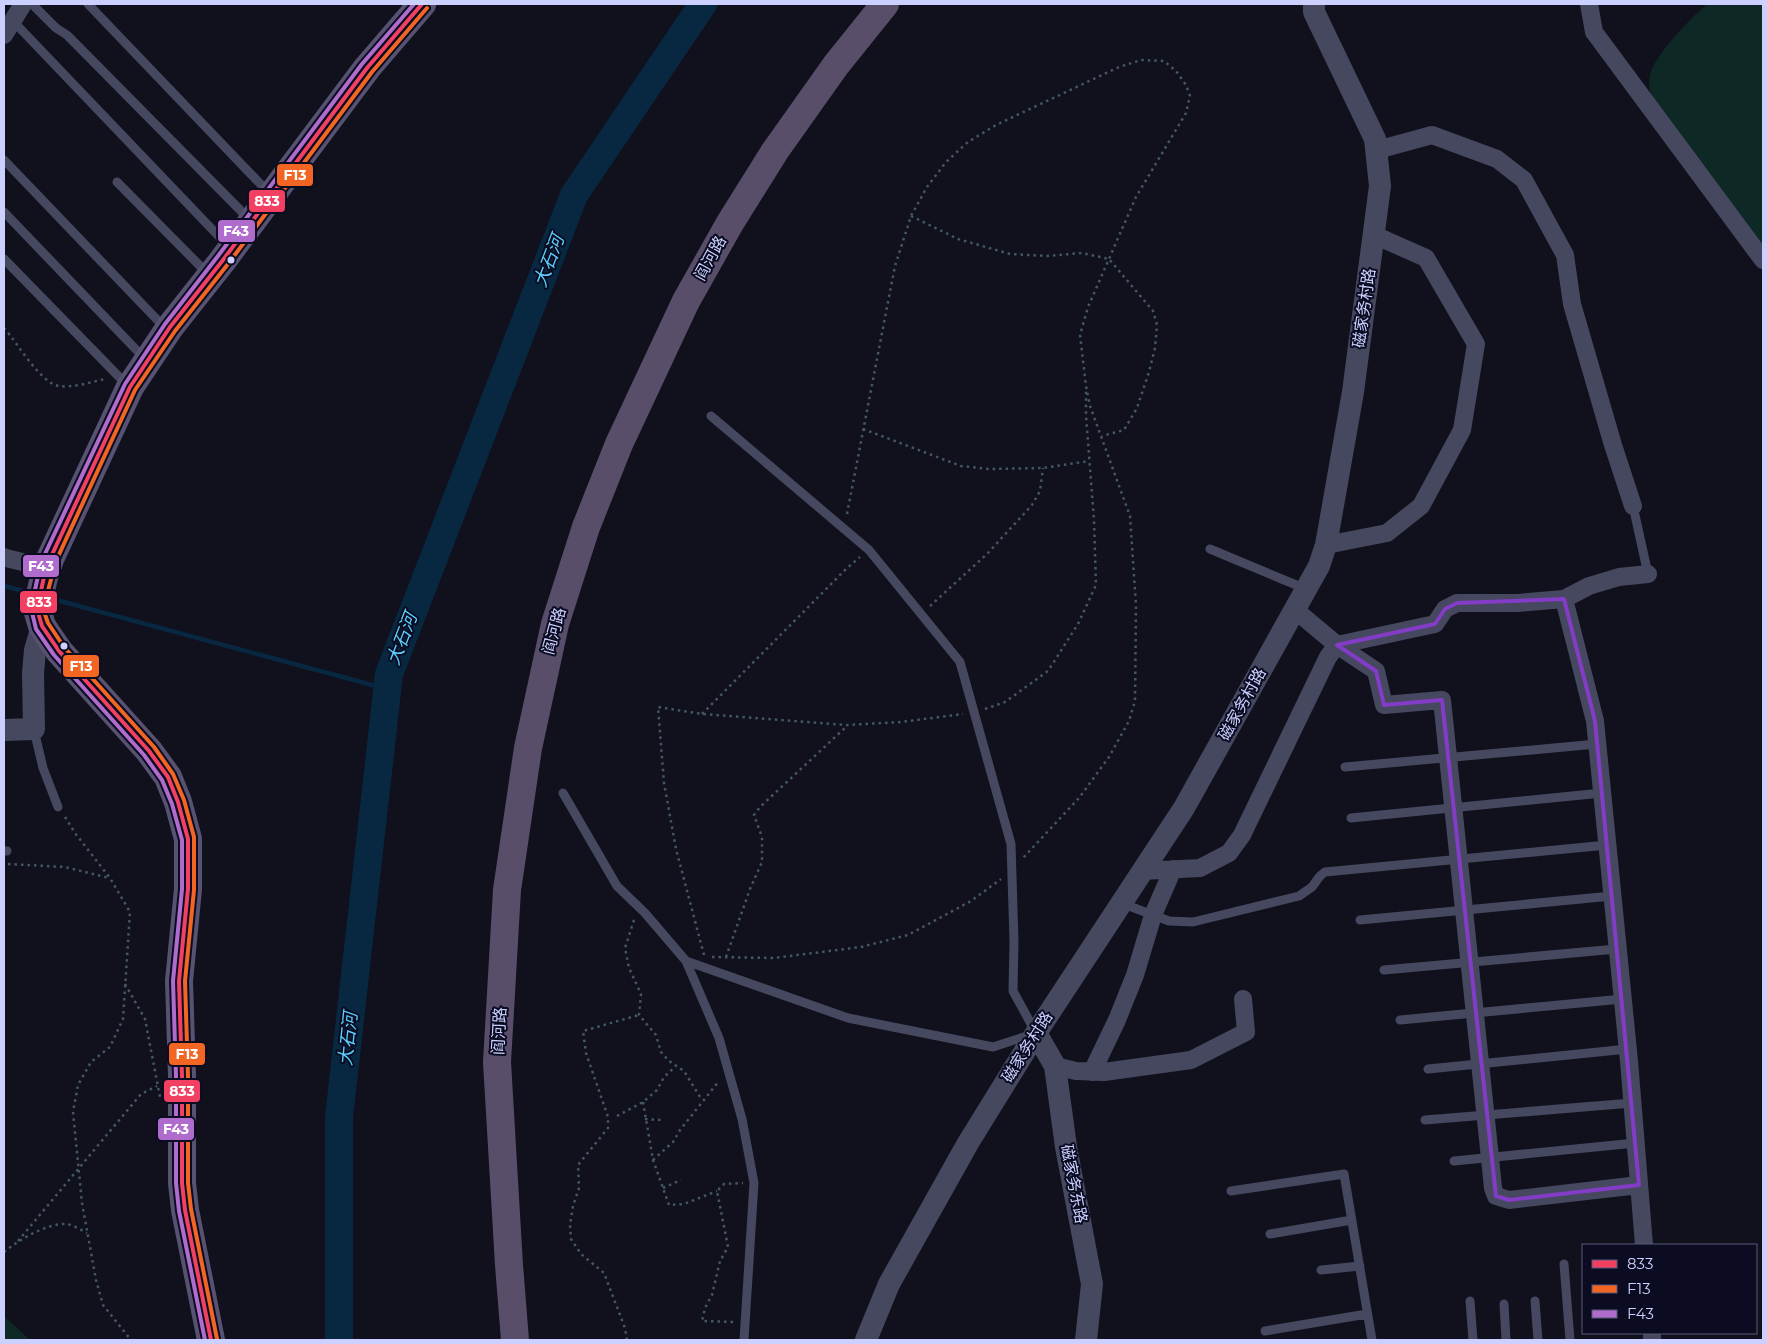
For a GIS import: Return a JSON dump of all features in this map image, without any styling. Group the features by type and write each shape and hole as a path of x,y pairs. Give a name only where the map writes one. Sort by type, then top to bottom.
{"highway":[{"name":"阎河路","path":"515,1340 508,1265 498,1052 507,890 528,748 555,624 586,527 619,444 686,301 730,223 775,151 836,65 885,4"}],"main road":[{"path":"211,1340 185,1210 182,1183 182,1076 179,981 188,889 188,839 178,802 168,777 143,744 59,651 40,618 45,573 124,382 147,362 167,330 231,249 367,68 417,7"}],"street":[{"path":"8,28 23,4"},
{"name":"磁家务村路","path":"866,1340 890,1284 968,1143 1036,1033 1184,808 1319,566 1326,545 1353,392 1380,186 1375,139 1314,12 1314,4"},
{"path":"1589,4 1594,32 1763,260"},
{"path":"1377,150 1432,135 1497,159 1524,180 1565,255 1572,304 1613,445 1633,506"},
{"path":"1326,545 1387,533 1421,506 1462,430 1476,344 1426,258 1374,235"},
{"path":"4,557 45,573"},
{"path":"1142,871 1200,868 1229,853 1242,835 1328,657 1337,645 1435,624 1445,609 1457,603 1517,603 1564,599 1589,586 1619,577 1648,574"},
{"path":"1564,599 1595,721 1628,1049 1644,1244"},
{"path":"1294,609 1337,645 1376,671 1384,705 1442,700 1493,1188 1496,1196 1509,1200 1639,1185"},
{"path":"4,730 34,729 33,673 40,618"},
{"path":"1092,1072 1117,1020 1135,975 1153,915 1173,869"},
{"path":"1054,1066 1076,1071 1104,1072 1191,1060 1246,1032 1243,999"},
{"name":"磁家务东路","path":"1036,1033 1054,1066 1066,1147 1092,1284 1086,1340"}],"lane":[{"path":"32,4 56,28 67,35 251,222"},
{"path":"88,4 271,195"},
{"path":"8,28 231,249"},
{"path":"4,160 167,330"},
{"path":"117,182 210,276"},
{"path":"4,212 147,362"},
{"path":"4,260 124,382"},
{"path":"686,962 848,1018 993,1048 1036,1033 1013,991 1014,942 1011,844 960,662 869,550 712,416"},
{"path":"1633,506 1648,574"},
{"path":"1210,549 1306,589"},
{"path":"34,729 43,768 58,807"},
{"path":"1345,767 1597,744"},
{"path":"563,793 617,886 639,907 686,962 719,1038 742,1119 754,1183 744,1340"},
{"path":"1351,818 1602,793"},
{"path":"1121,903 1169,921 1193,922 1298,896 1312,887 1325,872 1607,844"},
{"path":"1360,920 1612,896"},
{"path":"1384,970 1618,949"},
{"path":"1400,1020 1623,999"},
{"path":"1428,1069 1628,1049"},
{"path":"1425,1120 1632,1103"},
{"path":"1454,1161 1636,1143"},
{"path":"1231,1191 1344,1174 1372,1340"},
{"path":"1270,1234 1352,1220"},
{"path":"1564,1264 1570,1340"},
{"path":"1321,1270 1360,1266"},
{"path":"1470,1301 1473,1340"},
{"path":"1535,1301 1538,1340"},
{"path":"1504,1304 1506,1340"},
{"path":"1265,1331 1368,1314"}],"path":[{"path":"844,529 895,266 911,216 927,187 946,162 975,138 996,125 1119,67 1141,60 1164,61 1176,71 1186,84 1190,96 1186,113 1136,197 1088,308 1080,335 1090,406 1130,516 1136,605 1135,701 1129,721 1109,757 1080,798 1012,870 971,901 908,935 861,948 774,958 705,956 676,849 664,783 658,707 702,714 847,725 900,722 974,713 1005,702 1048,671 1078,624 1096,585 1094,520 1086,416 1086,386"},
{"path":"911,216 958,239 1010,254 1047,256 1082,254 1109,259 1153,312 1157,325 1156,348 1150,372 1137,408 1124,430 1101,436"},
{"path":"4,328 45,380 58,386 124,382"},
{"path":"863,429 961,466 989,469 1043,468 1089,461"},
{"path":"921,614 986,554 1032,505 1040,491 1043,468"},
{"path":"702,714 846,569 869,550"},
{"path":"726,957 750,888 762,862 762,838 754,815 760,807 847,725"},
{"path":"58,807 74,833 110,878 130,912 123,1019 110,1047 91,1062 78,1085 73,1112 82,1203 96,1280 103,1305 131,1340"},
{"path":"4,864 65,867 110,878"},
{"path":"639,907 625,948 629,968 641,994 639,1015 656,1035 661,1052 668,1061 684,1071 702,1100"},
{"path":"124,983 145,1019 162,1105"},
{"path":"627,1340 626,1328 604,1273 581,1254 571,1239 570,1225 573,1206 580,1188 578,1165 608,1128 608,1117 586,1053 583,1031 639,1015"},
{"path":"617,1116 643,1102 657,1090 664,1077 676,1066"},
{"path":"652,1160 673,1142 702,1100 728,1070"},
{"path":"4,1252 18,1241 141,1094 157,1086"},
{"path":"643,1102 652,1160 669,1205 684,1204 717,1191 724,1184 754,1183"},
{"path":"645,1119 661,1120"},
{"path":"663,1188 681,1180"},
{"path":"717,1191 728,1247 720,1261 712,1295 702,1321 745,1323"},
{"path":"18,1241 50,1227 67,1223 87,1233"}],"highlighted area":[{"path":"1564,599 1595,721 1639,1185 1509,1200 1496,1196 1442,700 1384,705 1376,671 1337,645 1435,624 1445,609 1457,603"}],"green space":[{"path":"1707,4 1763,4 1763,247 1650,95 1649,77 1653,66 1666,47"},
{"path":"4,1316 30,1340 4,1340"}],"waterway":[{"name":"大石河","path":"339,1340 339,1117 389,674 574,195 703,4"},
{"path":"4,586 31,593"},
{"path":"49,598 387,689"}],"transit line":[{"name":"F43","path":"205,1340 179,1211 176,1183 176,1076 173,981 182,889 182,840 172,804 162,780 144,755 54,655 36,629 31,608 44,556 125,384 165,324 362,64 414,4"},
{"name":"833","path":"211,1340 185,1210 182,1183 182,1076 179,981 188,889 188,839 178,802 168,777 149,751 59,651 42,626 37,609 50,559 130,387 170,327 223,260 367,68 422,4"},
{"name":"F13","path":"217,1339 191,1209 188,1183 188,1076 185,981 194,890 194,837 184,800 173,774 154,747 64,647 48,623 43,609 56,561 135,390 175,331 228,264 372,72 427,8"}]}
